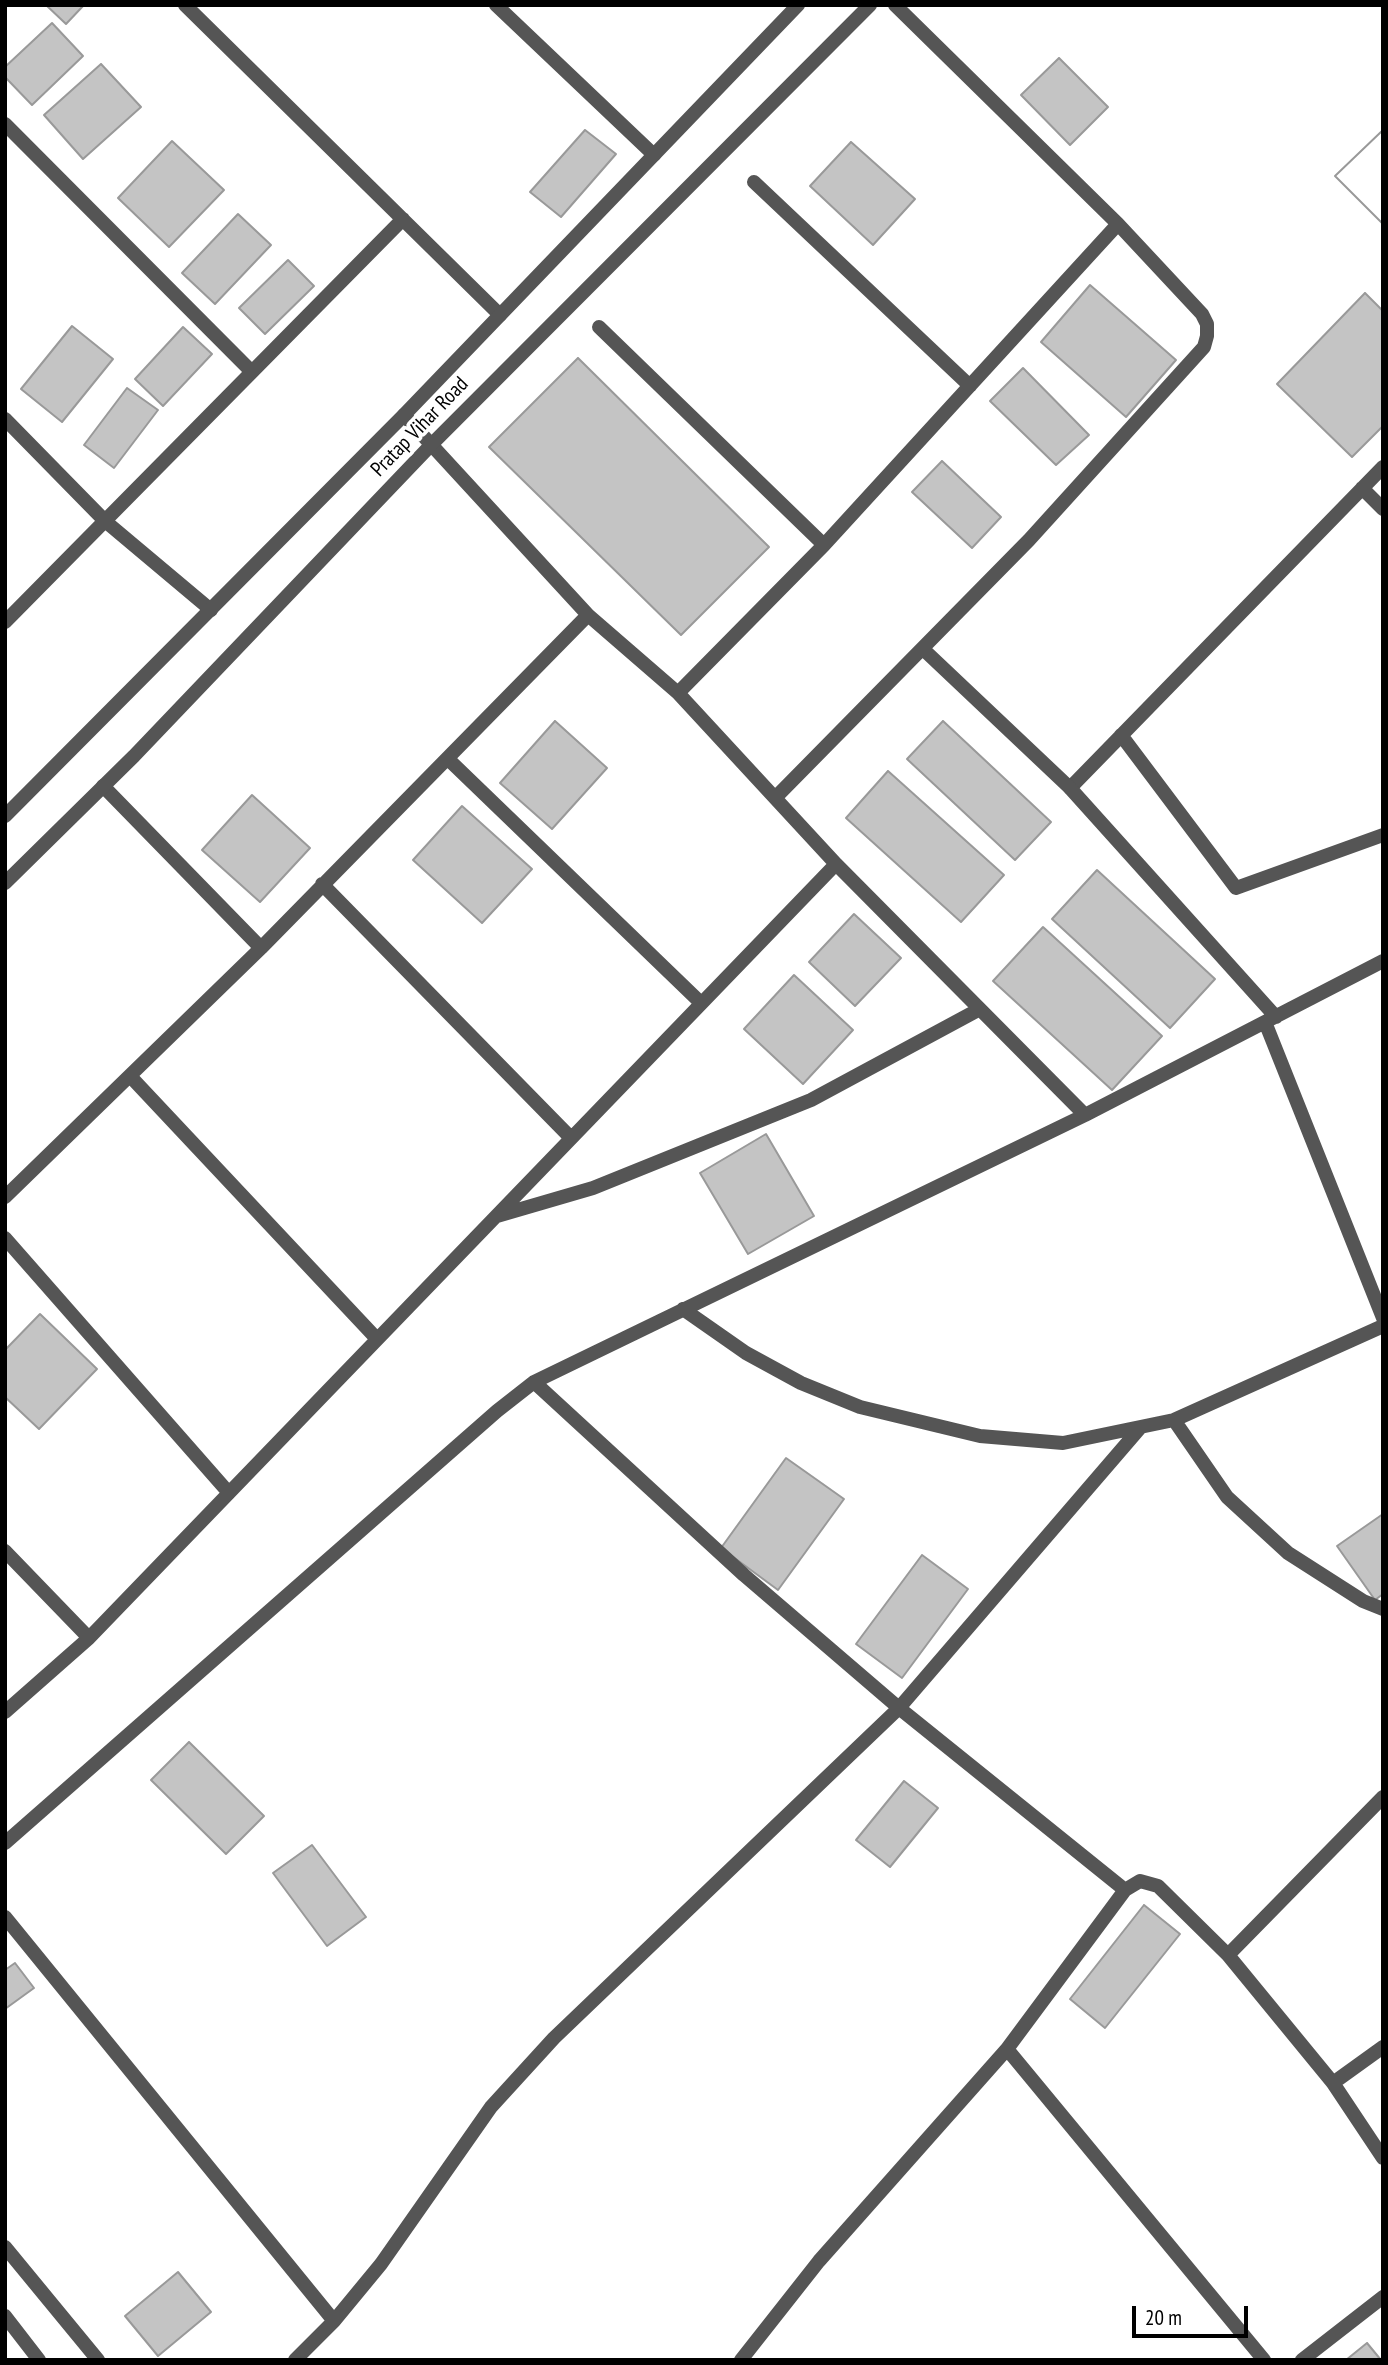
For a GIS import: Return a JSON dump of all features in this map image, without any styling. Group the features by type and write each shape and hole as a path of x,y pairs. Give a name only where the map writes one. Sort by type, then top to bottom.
{"street":[{"path":"185,5 500,315"},
{"path":"496,5 654,155"},
{"name":"Pratap Vihar Road","path":"5,816 404,415 798,5"},
{"name":"Pratap Vihar Road","path":"5,883 103,786 431,445 870,5"},
{"path":"776,797 1029,540 1204,347 1207,324 1202,314 1118,224 895,5"},
{"path":"5,124 252,373"},
{"path":"754,182 970,386"},
{"path":"5,622 403,219"},
{"path":"678,693 824,545 1118,224"},
{"path":"599,327 824,545"},
{"path":"404,415 588,615 678,693 835,864 1085,1115"},
{"path":"5,419 105,521 211,610"},
{"path":"1070,788 1383,467"},
{"path":"1362,488 1383,509"},
{"path":"5,1197 261,948 588,615"},
{"path":"923,649 1070,788 1270,1020 1383,1318"},
{"path":"1121,735 1236,888 1383,835"},
{"path":"448,759 701,1003"},
{"path":"103,786 261,948"},
{"path":"5,1712 89,1638 835,864"},
{"path":"322,884 571,1138"},
{"path":"5,1843 496,1411 534,1382 1085,1115 1383,961"},
{"path":"496,1216 593,1188 811,1100 978,1010"},
{"path":"130,1076 377,1339"},
{"path":"5,1238 229,1493"},
{"path":"683,1310 746,1353 801,1383 860,1406 980,1436 1062,1443 1174,1420 1383,1326"},
{"path":"534,1382 744,1575 899,1708 1125,1890"},
{"path":"1174,1420 1227,1497 1288,1553 1363,1601 1383,1609"},
{"path":"295,2360 334,2321 381,2264 491,2107 554,2038 899,1708 1140,1428"},
{"path":"5,1551 89,1638"},
{"path":"1228,1955 1383,1797"},
{"path":"741,2360 819,2261 1007,2049 1058,1984 1125,1890 1140,1881 1158,1886 1228,1955 1333,2083 1383,2158"},
{"path":"5,1917 334,2321"},
{"path":"1333,2083 1383,2047"},
{"path":"1007,2049 1265,2360"},
{"path":"5,2247 98,2360"},
{"path":"1302,2360 1383,2297"},
{"path":"5,2316 39,2360"}],"building":[{"path":"46,5 84,5 66,24"},
{"path":"52,23 83,56 32,105 5,77 5,67"},
{"path":"1059,58 1108,107 1070,145 1021,95"},
{"path":"101,64 141,107 83,159 44,115"},
{"path":"585,130 616,154 561,217 530,192"},
{"path":"1383,130 1383,224 1335,176"},
{"path":"1383,130 1383,224 1335,176"},
{"path":"172,141 224,190 169,247 118,198"},
{"path":"851,142 915,199 873,245 810,186"},
{"path":"238,214 271,245 215,304 182,273"},
{"path":"288,260 314,286 265,334 239,308"},
{"path":"1090,285 1176,360 1126,417 1041,342"},
{"path":"1365,293 1383,311 1383,426 1352,457 1277,384"},
{"path":"72,326 113,359 62,422 21,389"},
{"path":"183,327 212,354 163,406 135,379"},
{"path":"578,358 769,547 681,635 489,447"},
{"path":"1023,368 1089,435 1056,465 990,401"},
{"path":"127,388 158,410 114,468 84,445"},
{"path":"942,461 1001,517 972,548 912,492"},
{"path":"555,721 607,768 552,829 500,783"},
{"path":"943,721 1051,822 1015,860 907,759"},
{"path":"888,771 1004,875 961,922 846,818"},
{"path":"252,795 310,848 260,902 202,850"},
{"path":"462,806 532,869 482,923 413,860"},
{"path":"1097,870 1215,979 1170,1028 1052,919"},
{"path":"854,914 901,958 855,1006 809,962"},
{"path":"1043,927 1162,1036 1112,1090 993,981"},
{"path":"794,975 853,1030 803,1084 744,1029"},
{"path":"766,1134 814,1216 748,1254 700,1173"},
{"path":"40,1314 97,1369 39,1429 5,1397 5,1350"},
{"path":"786,1458 844,1499 778,1590 721,1548"},
{"path":"1383,1514 1383,1594 1375,1600 1337,1546"},
{"path":"922,1555 968,1589 902,1678 856,1644"},
{"path":"189,1742 264,1816 226,1854 151,1780"},
{"path":"904,1781 938,1808 890,1867 856,1840"},
{"path":"312,1845 366,1917 327,1946 273,1873"},
{"path":"1144,1905 1180,1934 1105,2028 1070,1999"},
{"path":"15,1963 34,1988 5,2009 5,1970"},
{"path":"178,2272 211,2312 158,2356 125,2316"},
{"path":"1367,2343 1381,2360 1346,2360"}]}
